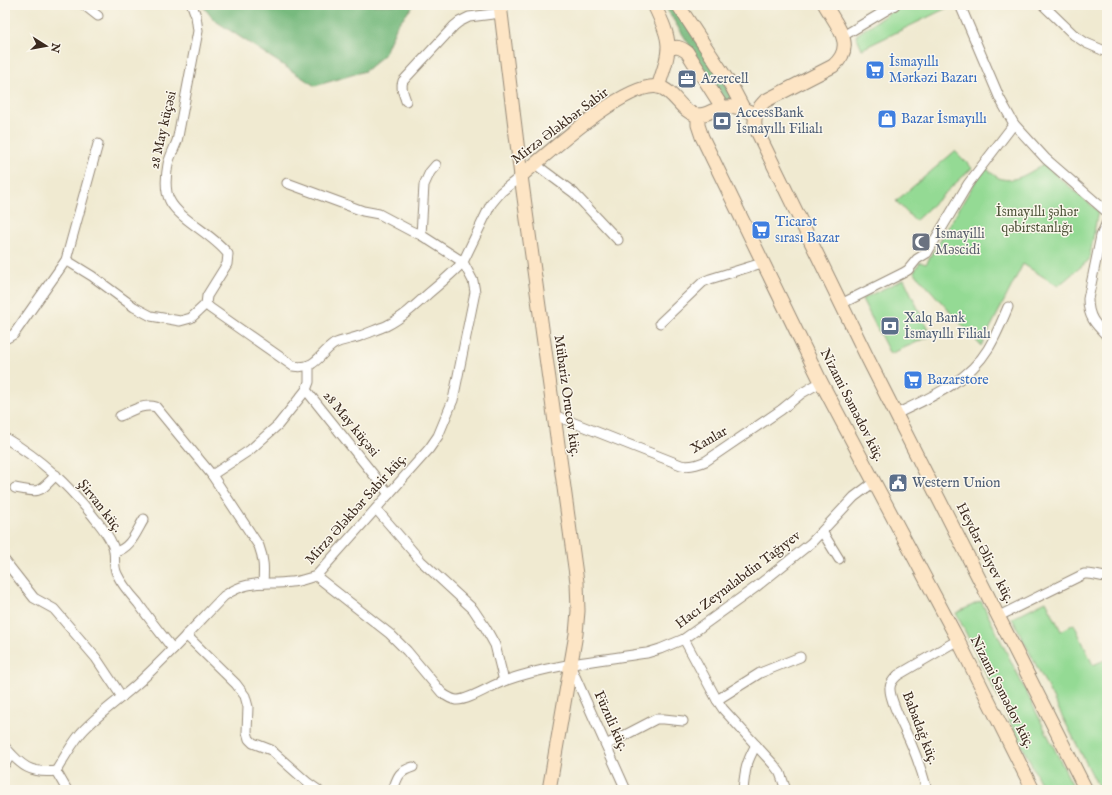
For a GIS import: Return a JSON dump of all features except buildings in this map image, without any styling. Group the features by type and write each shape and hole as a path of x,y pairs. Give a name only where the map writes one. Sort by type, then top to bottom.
{"street":[{"path":"84,5 98,16"},
{"name":"28 May küçəsi","path":"66,260 92,276 134,307 151,316 180,321 191,318 206,304 207,296 227,264 228,254 221,245 178,211 170,201 167,193 166,179 168,164 177,141 195,47 198,23 192,5"},
{"path":"654,5 664,26 669,49 668,59 658,87 666,90 688,111 698,115 722,107 735,106 755,114 759,107 766,101 833,66 842,58 845,43 843,36 825,5"},
{"path":"678,5 732,87 743,108"},
{"path":"843,36 895,5"},
{"path":"960,5 1000,99 1014,124 1046,159 1107,212"},
{"path":"1043,5 1074,35 1086,43 1107,52"},
{"path":"406,101 402,89 403,81 454,26 469,17 500,9"},
{"name":"Mübariz Orucov küç.","path":"500,9 520,176 577,582 578,611 576,634 549,790"},
{"path":"669,49 677,46 687,52 722,107"},
{"name":"Mirzə Ələkbər Sabir","path":"310,365 334,344 368,333 400,318 457,269 463,262 491,204 501,192 573,132 604,110 638,90 658,87"},
{"name":"Heydər Əliyev küç.","path":"755,114 755,127 841,304 1086,790"},
{"name":"Nizami Səmədov küç.","path":"698,115 698,125 702,137 821,382 958,640 1033,790"},
{"path":"841,304 903,273 908,270 917,259 927,253 968,184 1014,124"},
{"path":"5,337 7,338 14,334 66,260 98,144"},
{"path":"534,164 582,200 618,240"},
{"path":"421,234 424,185 430,172 436,165"},
{"path":"286,183 362,211 379,214 411,231 421,234 463,262"},
{"path":"1107,222 1102,236 1088,299 1088,308 1094,323 1107,336"},
{"name":"Mirzə Ələkbər Sabir küç.","path":"56,771 81,733 173,649 224,596 234,589 242,586 263,583 292,582 316,576 429,449 438,436 453,400 475,292 474,281 463,262"},
{"path":"660,323 703,282 710,278 762,263"},
{"path":"206,304 293,366 300,367 310,365 309,382 306,390 278,425 250,450 212,475"},
{"path":"896,414 943,391 974,368 988,349 1008,307"},
{"name":"Xanlar","path":"554,415 680,464 688,466 697,465 706,461 781,410 802,393 821,382"},
{"name":"28 May küçəsi","path":"306,390 389,494"},
{"path":"120,416 145,406 150,405 156,407 212,475 259,546 263,557 263,583"},
{"name":"Şirvan küç.","path":"5,438 56,474 75,493 100,525 112,544 115,552 114,564 116,573 173,649"},
{"path":"15,488 35,491 42,489 56,474"},
{"name":"Hacı Zeynalabdin Tağıyev","path":"316,576 390,634 408,651 442,693 456,700 466,698 504,681 548,668 647,653 684,639 756,588 801,552 822,533 854,497 874,482"},
{"path":"376,509 421,561 473,609 495,645 504,681"},
{"path":"115,552 122,550 129,545 144,519"},
{"path":"822,533 839,559"},
{"path":"5,561 34,598 54,609 96,658 122,697"},
{"path":"999,616 1084,574 1091,573 1102,577 1107,577"},
{"path":"186,635 236,684 245,696 248,707 247,732 249,739 253,743 271,750 318,790"},
{"path":"684,639 723,709 780,773 786,790"},
{"name":"Babadağ küç.","path":"927,790 913,746 892,698 890,688 893,680 898,675 958,640"},
{"path":"717,700 760,673 800,657"},
{"name":"Füzuli küç.","path":"570,664 626,790"},
{"path":"606,745 656,719 682,721"},
{"path":"743,790 745,768 756,745"},
{"path":"5,747 25,766 35,772 44,773 56,771 67,790"},
{"path":"5,764 11,754"},
{"path":"394,790 398,776 402,771 413,767"}],"green space":[{"path":"202,5 414,5 397,25 384,55 365,71 315,86 214,20"},
{"path":"664,5 673,5 733,98 725,101"},
{"path":"901,5 953,5 862,49 856,35"},
{"path":"955,151 972,168 915,221 896,201"},
{"name":"İsmayıllı şəhər qəbirstanlığı","path":"1043,164 1098,211 1089,260 1058,286 1023,264 981,346 914,272 920,262 926,264 984,167 999,178 1011,179 1022,176"},
{"path":"904,279 931,336 890,354 862,299"},
{"path":"981,601 1075,790 1044,790 956,613"},
{"path":"1046,601 1061,631 1074,624 1093,665 1107,659 1107,790 1100,790 1012,618"}],"place":[{"name":"İsmayıllı Mərkəzi Bazarı","path":"875,70"},
{"name":"Azercell","path":"687,79"},
{"name":"Bazar İsmayıllı","path":"887,119"},
{"name":"AccessBank İsmayıllı Filialı","path":"722,121"},
{"name":"Ticarət sırası Bazar","path":"761,230"},
{"name":"İsmayilli Məscidi","path":"921,242"},
{"name":"Xalq Bank İsmayıllı Filialı","path":"890,326"},
{"name":"Bazarstore","path":"913,380"},
{"name":"Western Union","path":"898,483"}]}
